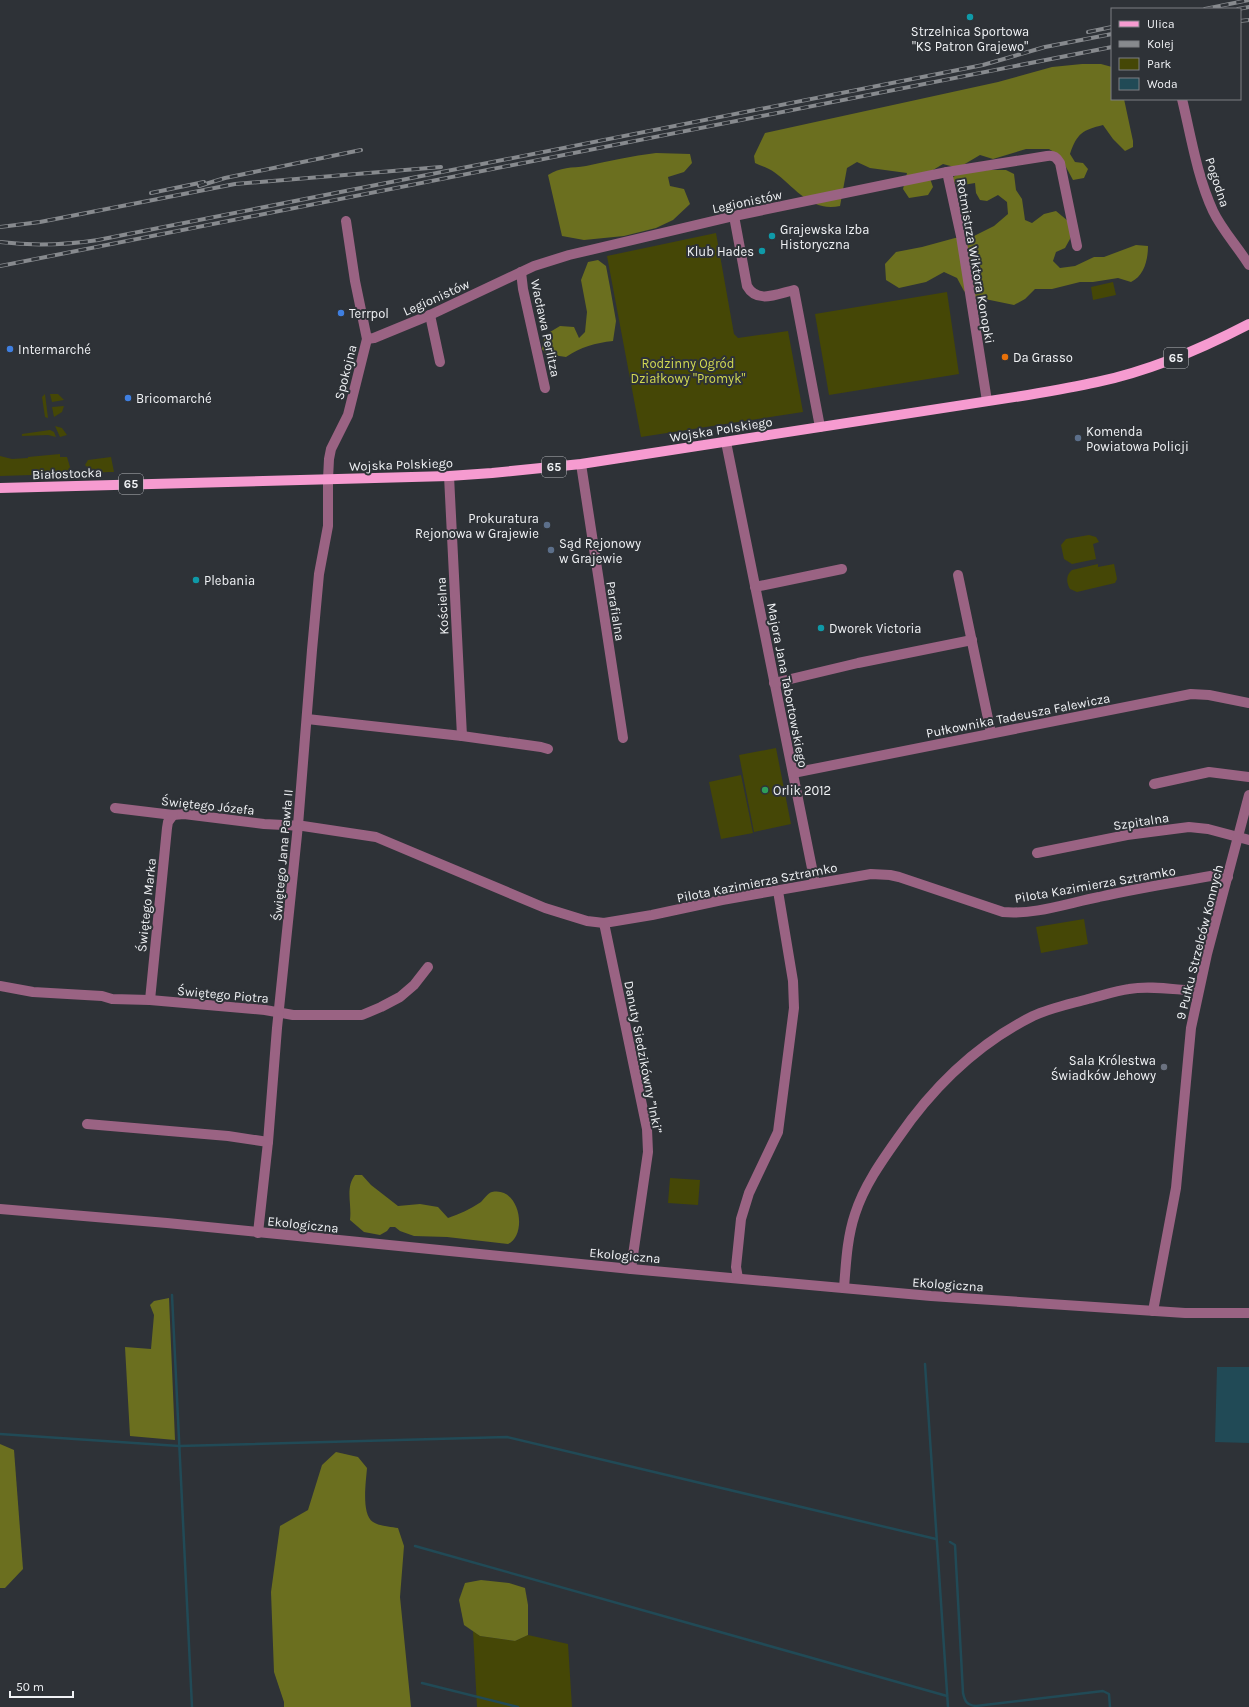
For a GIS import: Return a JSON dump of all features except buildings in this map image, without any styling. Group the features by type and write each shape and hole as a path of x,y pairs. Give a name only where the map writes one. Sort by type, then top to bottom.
{"main road":[{"name":"Wojska Polskiego","path":"184,483 448,476 581,464 988,401 1098,382 1134,372 1204,346 1249,324"},
{"name":"Białostocka","path":"0,488 184,483"}],"street":[{"name":"Pogodna","path":"1182,100 1208,200 1220,222 1249,265"},
{"name":"Legionistów","path":"367,339 374,338 430,315 534,266 569,255 734,216 946,172 1052,155 1056,157 1061,170 1077,246"},
{"name":"Rotmistrza Wiktora Konopki","path":"946,172 961,236 988,401"},
{"path":"734,216 747,286 750,291 758,296 764,296 794,290 820,427"},
{"name":"Spokojna","path":"328,479 331,449 348,415 367,339 355,280 346,221"},
{"name":"Wacława Perlitza","path":"521,272 523,289 545,388"},
{"path":"430,315 440,362"},
{"name":"Majora Jana Tabortowskiego","path":"726,442 815,884"},
{"name":"Parafialna","path":"581,464 623,738"},
{"name":"Kościelna","path":"448,476 462,736"},
{"name":"Świętego Jana Pawła II","path":"258,1233 298,826 319,574 328,526 328,479"},
{"name":"Majora Jana Tabortowskiego","path":"755,587 842,569"},
{"path":"958,575 992,733"},
{"path":"774,683 858,663 972,640"},
{"name":"Pułkownika Tadeusza Falewicza","path":"793,773 1191,694 1209,695 1249,703"},
{"path":"307,718 541,746 548,749"},
{"path":"1154,784 1209,772 1249,777"},
{"name":"9 Pułku Strzelców Konnych","path":"1153,1311 1176,1188 1189,1049 1198,991 1249,795"},
{"name":"Świętego Józefa","path":"115,808 264,824 298,826"},
{"name":"Świętego Marka","path":"150,1000 167,828 168,822 173,815"},
{"name":"Pilota Kazimierza Sztramko","path":"298,826 376,837 545,908 587,921 604,923 652,915 722,900 778,892 860,876 890,874 919,882 1003,912 1014,913 1217,875 1228,877"},
{"name":"Szpitalna","path":"1037,853 1127,835 1189,827 1208,829 1249,840"},
{"path":"738,1278 736,1267 741,1219 749,1193 778,1132 794,1008 793,981 778,892"},
{"name":"Danuty Siedzikówny ”Inki”","path":"604,923 647,1129 648,1152 632,1269"},
{"name":"Świętego Piotra","path":"0,986 33,992 102,996 112,999 150,1000 293,1014 366,1014 392,1002 407,992 428,967"},
{"path":"844,1288 847,1244 856,1213 867,1186 884,1157 917,1111 937,1088 968,1059 998,1037 1034,1016 1061,1007 1129,989 1149,988 1198,991"},
{"path":"87,1124 221,1136 268,1142"},
{"name":"Ekologiczna","path":"0,1209 167,1223 632,1269 932,1296 1185,1313 1249,1313"}],"green space":[{"name":"Rodzinny Ogród Działkowy \"Promyk\"","path":"716,233 734,334 738,338 788,331 803,412 641,437 607,256"},
{"path":"1113,282 1116,295 1093,300 1091,287"},
{"path":"947,292 959,374 829,395 815,314"},
{"path":"45,394 48,418 45,417 42,397"},
{"path":"50,394 58,394 64,400 52,402"},
{"path":"64,406 62,412 54,417 52,407"},
{"path":"55,426 62,428 67,435 60,437"},
{"path":"50,430 54,432 56,437 48,435 22,436 22,434"},
{"path":"60,454 60,457 67,457 70,467 67,473 0,476 0,456 12,459"},
{"path":"111,457 114,472 95,471 91,470 85,465 88,460"},
{"path":"1089,535 1096,537 1099,542 1093,544 1096,559 1072,564 1064,559 1061,545 1066,539"},
{"path":"1098,564 1098,567 1114,564 1117,579 1115,583 1077,592 1070,589 1067,579 1072,570"},
{"name":"Orlik 2012","path":"776,748 791,824 754,832 739,755"},
{"path":"741,775 753,833 721,839 709,782"},
{"path":"1084,919 1088,944 1041,953 1036,927"},
{"path":"670,1178 700,1180 698,1205 668,1203"},
{"path":"473,1631 480,1636 515,1641 528,1635 568,1644 572,1707 477,1707"}],"shaded area":[{"path":"1082,64 1101,64 1111,67 1111,100 1124,100 1133,147 1125,151 1113,139 1103,125 1086,131 1075,141 1070,154 1075,162 1083,163 1088,169 1084,178 1073,180 1060,156 1049,149 1026,149 993,159 980,155 958,168 943,164 928,173 933,187 928,195 909,198 903,189 907,173 870,168 857,162 847,168 840,206 829,207 812,202 772,171 755,163 754,156 765,133 998,82 1052,67"},
{"path":"656,153 690,154 692,163 684,172 668,177 670,186 684,189 690,204 673,220 656,228 624,236 584,240 562,236 548,175 562,169"},
{"path":"985,170 1006,170 1014,174 1016,190 1022,199 1025,220 1032,223 1044,214 1056,211 1068,221 1071,229 1070,239 1065,248 1056,252 1053,261 1060,268 1075,266 1094,257 1104,257 1136,245 1148,246 1146,262 1139,276 1131,282 1118,278 1093,282 1080,282 1052,289 1035,289 1025,299 1014,305 985,299 976,300 964,291 957,278 944,272 926,282 899,288 886,280 885,264 896,252 955,238 972,237 994,226 1008,214 1007,202 998,195 987,201 980,200 976,193 975,183 957,186 952,178 963,173"},
{"path":"598,260 606,266 610,287 616,321 613,341 588,346 566,357 546,354 542,349 545,335 560,326 574,327 579,338 585,332 587,312 581,280 588,262"},
{"path":"355,1175 362,1175 371,1185 398,1206 420,1204 438,1207 448,1218 477,1205 492,1192 502,1192 509,1196 515,1203 518,1212 518,1231 514,1239 508,1244 447,1237 414,1236 400,1231 395,1227 390,1227 387,1231 380,1235 364,1232 350,1220 350,1185"},
{"path":"169,1298 175,1440 130,1436 125,1347 151,1349 154,1315 150,1305 154,1301"},
{"path":"0,1444 14,1450 23,1569 5,1588 0,1588"},
{"path":"336,1452 358,1457 367,1468 365,1497 369,1518 378,1524 398,1528 404,1546 400,1597 411,1707 284,1707 284,1702 274,1672 271,1592 280,1526 308,1510 322,1465"},
{"path":"481,1580 509,1583 525,1588 528,1605 528,1635 515,1641 480,1636 464,1625 459,1600 465,1583"}],"water":[{"path":"1217,1367 1249,1367 1249,1443 1215,1442"}],"waterway":[{"path":"172,1295 192,1707"},
{"path":"925,1364 948,1707"},
{"path":"0,1434 179,1446 507,1437 936,1539"},
{"path":"950,1542 955,1545 963,1693 967,1702 970,1705 976,1706 1103,1691 1109,1694 1110,1707"},
{"path":"415,1546 947,1696"},
{"path":"422,1683 518,1707"}],"railway":[{"path":"1210,8 1249,0"},
{"path":"1241,8 1249,7"},
{"path":"1241,21 1249,20"},
{"path":"1088,32 1111,27"},
{"path":"0,242 49,244 98,240 983,65 1045,47 1111,34"},
{"path":"0,266 1111,47"},
{"path":"199,186 225,178 361,150"},
{"path":"0,227 40,222 235,184 441,167"},
{"path":"151,193 204,182"}],"place":[{"name":"Strzelnica Sportowa \"KS Patron Grajewo\"","path":"970,17"},
{"name":"Grajewska Izba Historyczna","path":"772,236"},
{"name":"Klub Hades","path":"762,251"},
{"name":"Terrpol","path":"341,313"},
{"name":"Intermarché","path":"10,349"},
{"name":"Da Grasso","path":"1005,357"},
{"name":"Bricomarché","path":"128,398"},
{"name":"Komenda Powiatowa Policji","path":"1078,438"},
{"name":"Prokuratura Rejonowa w Grajewie","path":"547,525"},
{"name":"Sąd Rejonowy w Grajewie","path":"551,550"},
{"name":"Plebania","path":"196,580"},
{"name":"Dworek Victoria","path":"821,628"},
{"name":"Orlik 2012","path":"765,790"},
{"name":"Sala Królestwa Świadków Jehowy","path":"1164,1067"}]}
